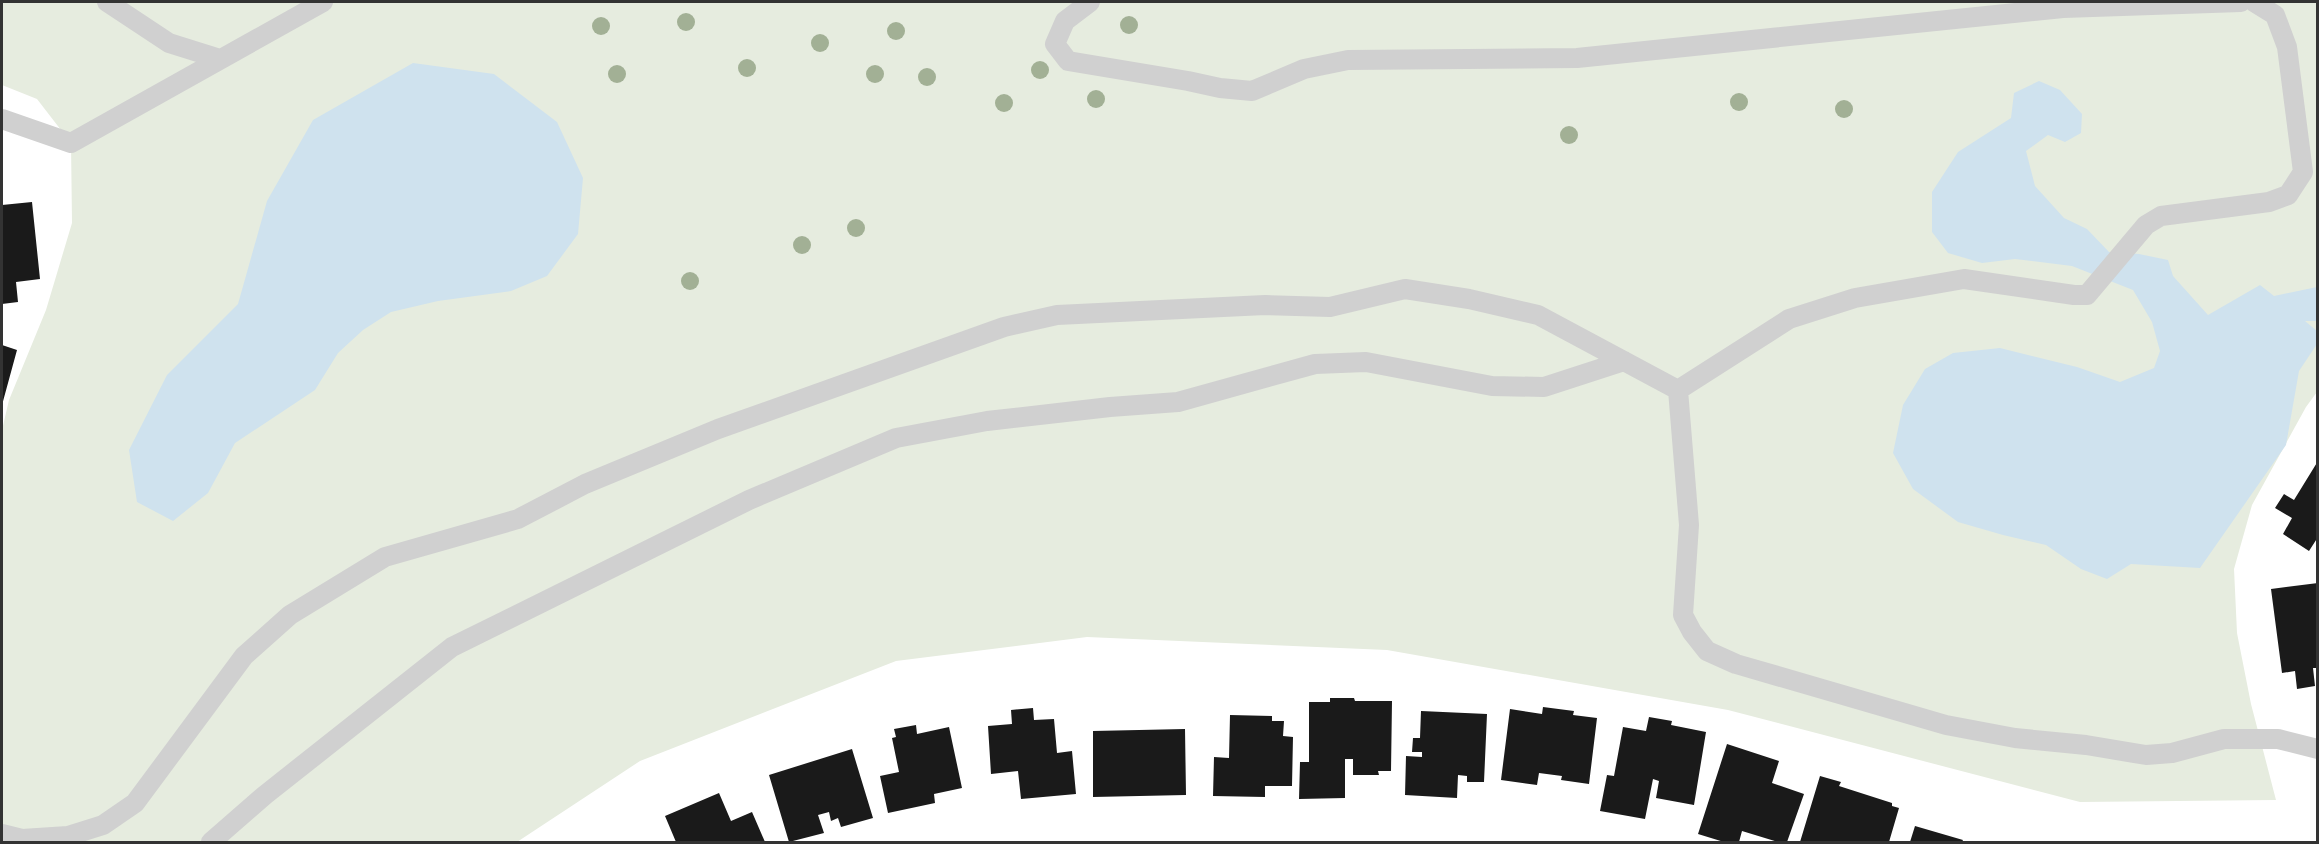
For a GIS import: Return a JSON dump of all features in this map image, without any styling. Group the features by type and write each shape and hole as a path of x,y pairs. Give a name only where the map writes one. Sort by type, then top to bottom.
{"lane":[{"path":"107,2 169,43 220,59"},
{"path":"2,119 72,143 322,2"},
{"path":"1090,2 1065,21 1056,44 1068,61 1220,88 1252,91 1304,69 1348,60 1577,58 2063,8 2241,2"},
{"path":"1678,390 1789,319 1855,298 1964,279 2086,295 2146,225 2161,216 2269,202 2288,195 2302,172 2287,47 2275,15 2254,2"},
{"path":"2,834 22,839 68,836 103,825 135,803 244,656 290,615 385,556 518,519 585,484 718,429 1004,327 1057,315 1265,305 1330,307 1405,289 1469,299 1538,315 1678,390"},
{"path":"211,843 265,795 452,647 749,500 896,438 987,421 1178,402 1315,364 1366,362 1492,386 1544,387 1624,361"},
{"path":"1678,390 1689,525 1683,615 1692,632 1707,651 1736,663 1946,725 2014,738 2086,745 2146,755 2172,753 2224,739 2278,739 2318,749"}],"shaded area":[{"path":"2,2 2317,2 2317,392 2306,407 2252,505 2234,569 2237,633 2251,704 2276,800 2080,802 1728,710 1387,650 1087,637 896,661 640,761 517,842 2,842 2,430 9,400 46,310 72,223 71,143 37,99 2,85"}],"water":[{"path":"413,63 494,74 557,122 583,178 578,234 547,276 511,291 438,301 391,312 363,330 338,353 315,390 235,443 208,493 173,521 137,502 129,450 167,375 238,304 267,201 313,120"},
{"path":"2039,81 2060,90 2082,114 2081,133 2065,142 2048,135 2026,151 2035,186 2064,218 2087,229 2109,252 2139,254 2168,260 2173,276 2208,315 2260,285 2274,296 2317,287 2317,321 2305,321 2317,331 2317,344 2299,371 2286,445 2200,568 2131,564 2107,579 2081,569 2046,545 1958,522 1913,489 1893,453 1903,405 1925,369 1953,353 2000,348 2077,367 2120,382 2154,368 2160,351 2152,322 2133,290 2072,266 2015,259 1982,263 1948,253 1932,232 1932,192 1958,152 2011,118 2014,93"}],"building":[{"path":"32,202 40,279 16,282 18,302 2,304 2,205"},
{"path":"2,345 17,350 2,405"},
{"path":"2318,461 2318,537 2309,551 2283,534 2292,518 2275,508 2284,494 2294,500"},
{"path":"2318,583 2318,668 2313,668 2315,686 2297,689 2295,671 2282,673 2271,589"},
{"path":"1330,698 1392,701 1391,771 1378,771 1379,775 1353,775 1353,759 1345,759 1345,798 1299,799 1300,762 1309,762 1309,702 1330,702"},
{"path":"1543,707 1574,711 1573,715 1597,718 1589,784 1561,780 1562,776 1539,773 1537,785 1501,780 1510,709 1542,714"},
{"path":"1033,708 1034,720 1054,719 1057,753 1072,751 1076,794 1021,799 1018,771 991,774 988,726 1012,724 1011,710"},
{"path":"1421,711 1487,714 1484,782 1467,782 1467,776 1458,775 1457,798 1405,795 1406,756 1422,757 1422,752 1412,752 1413,738 1420,738"},
{"path":"1230,715 1272,716 1272,721 1284,721 1283,736 1293,737 1292,786 1265,786 1265,797 1213,796 1214,757 1229,758"},
{"path":"1649,717 1672,721 1671,725 1706,732 1694,805 1656,798 1659,781 1653,779 1645,819 1600,811 1607,775 1614,776 1623,727 1646,731"},
{"path":"916,725 917,734 949,727 962,788 934,794 935,803 888,813 880,776 899,772 892,738 896,737 894,729"},
{"path":"1185,729 1186,795 1093,797 1093,731"},
{"path":"1727,744 1779,761 1772,783 1804,794 1787,842 1778,842 1742,831 1739,842 1724,842 1698,834"},
{"path":"852,749 873,818 841,827 838,818 831,821 829,812 818,815 824,833 789,842 769,775"},
{"path":"1820,776 1841,782 1839,786 1892,803 1892,806 1899,808 1889,842 1800,842"},
{"path":"719,793 731,821 752,812 765,842 676,842 665,816"},
{"path":"1915,826 1963,840 1962,842 1910,842"}]}
